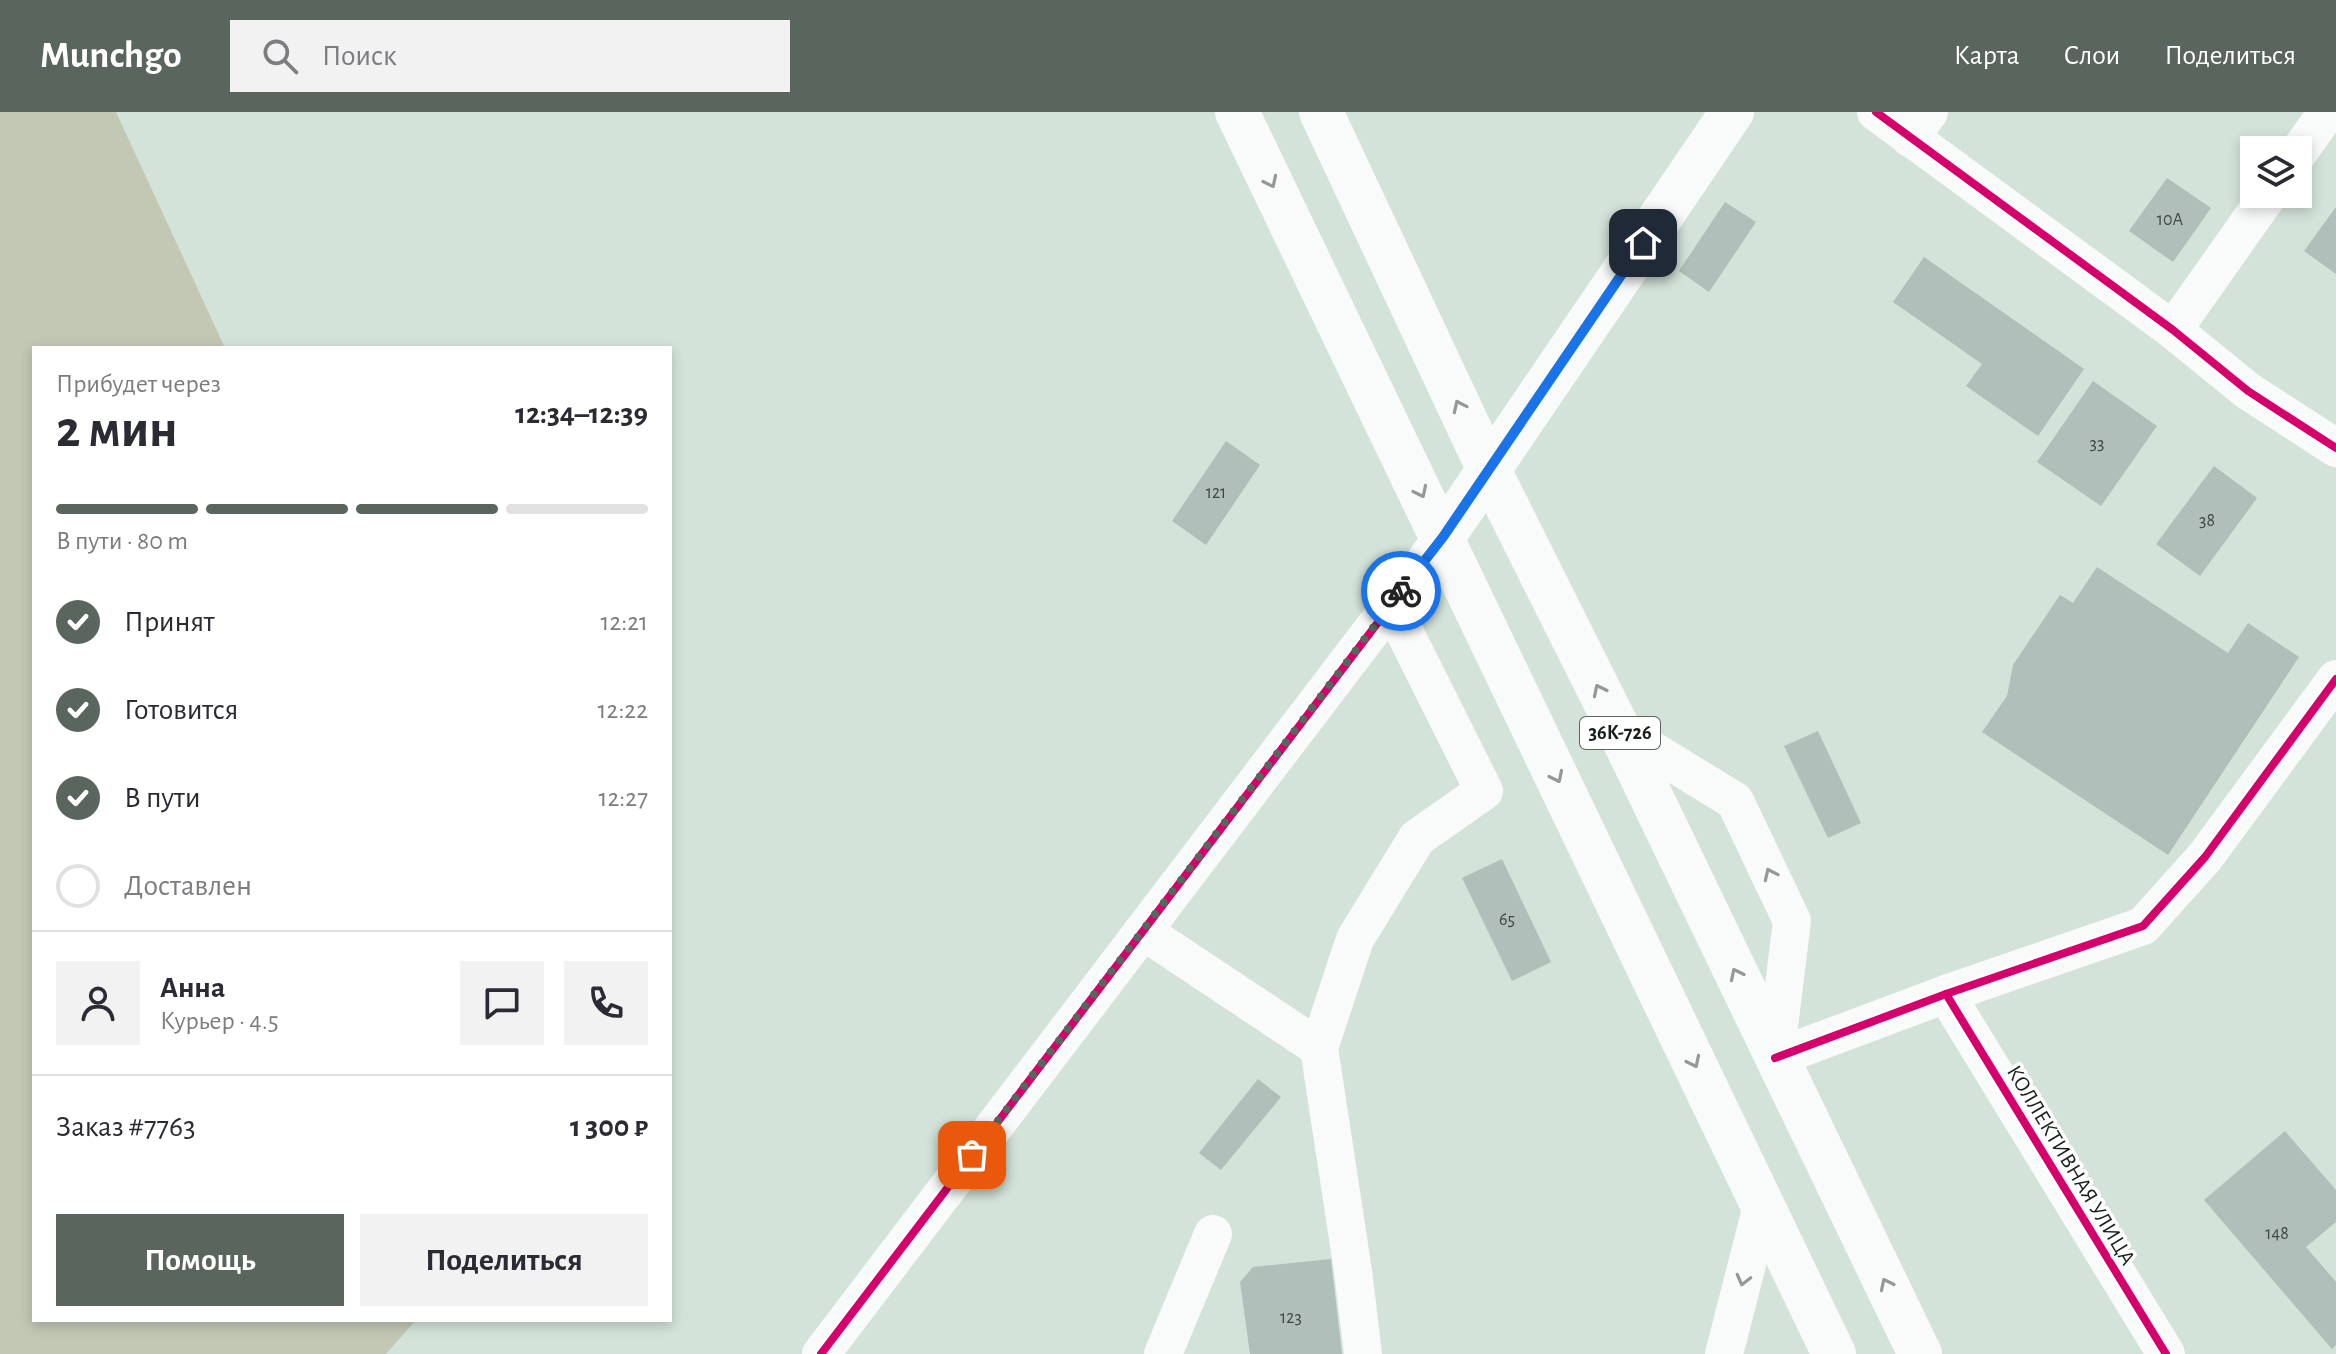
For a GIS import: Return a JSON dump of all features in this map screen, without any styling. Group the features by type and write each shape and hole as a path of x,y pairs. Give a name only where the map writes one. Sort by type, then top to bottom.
{"main road":[{"name":"36К-726","path":"1237,112 1834,1354"},
{"name":"36К-726","path":"1321,112 1489,470 1619,730 1920,1354"},
{"path":"1443,537 1732,112"}],"street":[{"path":"1876,112 1919,125 2248,391 2336,448"},
{"path":"2310,136 2327,112"},
{"path":"2173,330 2259,208"},
{"path":"821,1354 1443,537"},
{"path":"1363,1354 1319,1048 1355,939 1417,838 1484,791 1391,605"},
{"path":"1619,730 1735,801 1792,921 1775,1058 1946,994 2143,926 2205,857 2336,679"},
{"path":"1143,931 1319,1048"},
{"name":"КОЛЛЕКТИВНАЯ УЛИЦА","path":"1946,994 2166,1354"},
{"path":"1724,1354 1762,1206"},
{"path":"1163,1354 1213,1234"}],"green space":[{"path":"0,112 116,112 224,346 32,346 32,1322 414,1322 386,1354 0,1354"}],"building":[{"path":"2167,178 2211,208 2173,262 2129,231"},
{"path":"1725,202 1756,222 1709,292 1679,271"},
{"path":"2336,207 2336,274 2304,251"},
{"path":"1924,257 2084,369 2038,436 1966,386 1982,364 1893,302"},
{"path":"2093,381 2157,426 2101,506 2037,462"},
{"path":"1226,441 1260,465 1206,545 1172,521"},
{"path":"2214,466 2257,498 2200,576 2156,544"},
{"path":"2097,567 2228,653 2248,623 2299,657 2168,855 1982,732 2007,696 2013,665 2060,595 2073,603"},
{"path":"1818,731 1861,823 1828,838 1784,746"},
{"path":"1502,859 1551,962 1512,981 1462,878"},
{"path":"1258,1079 1281,1097 1221,1170 1199,1153"},
{"path":"2285,1131 2336,1190 2336,1222 2306,1247 2336,1282 2336,1345 2332,1349 2204,1200"},
{"path":"1331,1259 1342,1354 1250,1354 1240,1282 1253,1267"}],"cycle path":[{"path":"1876,112 2173,330 2248,391 2336,448"},
{"path":"821,1354 1443,537"},
{"path":"1775,1058 1946,994 2143,926 2205,857 2336,679"},
{"path":"1946,994 2166,1354"}],"way so far":[{"path":"972,1155 1401,591"}],"route":[{"path":"1401,591 1443,537 1643,243"}]}
